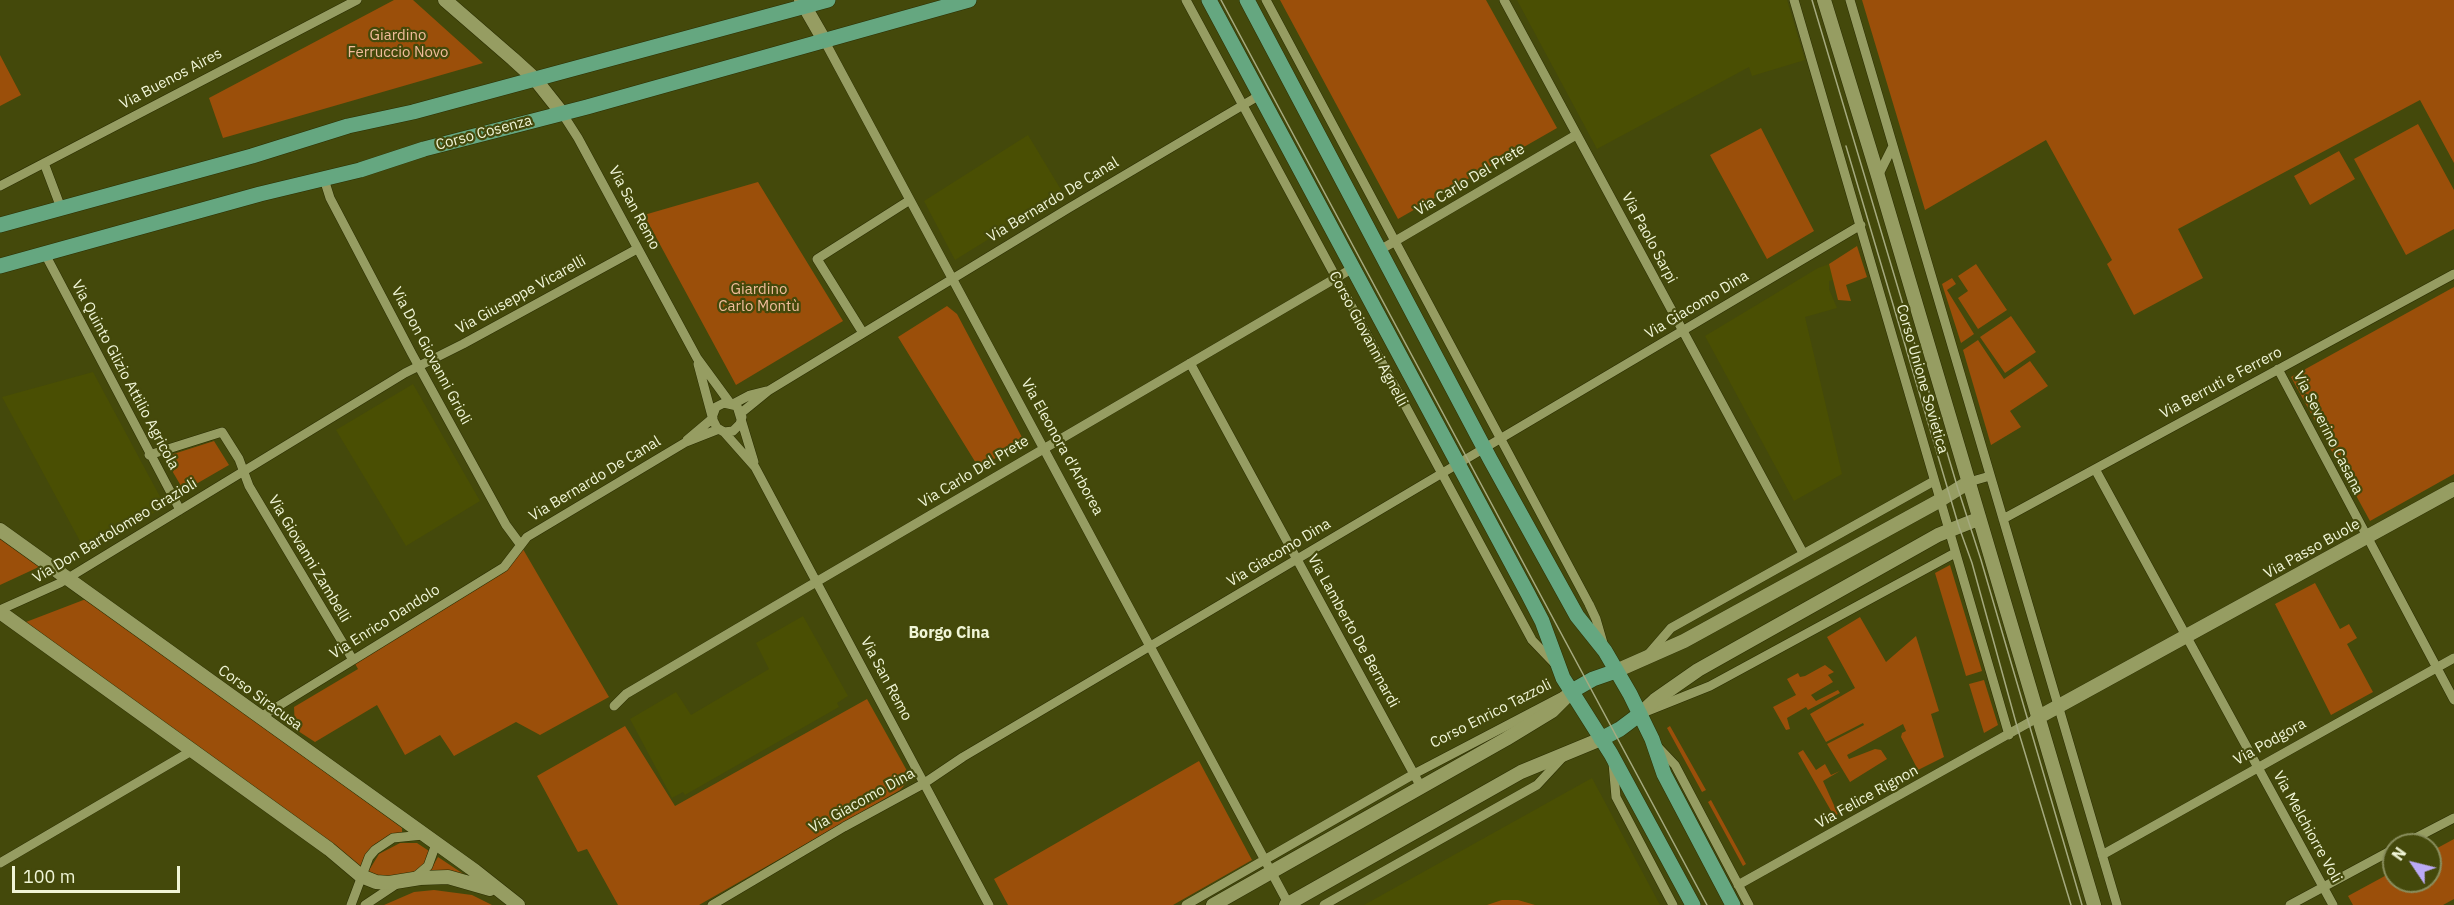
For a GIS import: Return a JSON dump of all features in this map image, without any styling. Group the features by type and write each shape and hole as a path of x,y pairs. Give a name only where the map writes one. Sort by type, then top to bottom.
{"main road":[{"path":"0,225 252,156 348,126 535,79 803,3 828,0"},
{"name":"Corso Cosenza","path":"0,266 260,194 324,179 489,131 562,113 969,0"},
{"name":"Corso Giovanni Agnelli","path":"1209,0 1542,621 1561,670 1572,691 1612,758 1693,905"},
{"path":"1247,0 1298,78 1380,250 1484,448 1577,616 1605,651 1640,714 1664,774 1733,905"},
{"path":"1572,691 1593,679 1616,671"},
{"path":"1601,739 1620,729 1640,714"}],"street":[{"name":"Via Buenos Aires","path":"0,186 357,0"},
{"name":"Via San Remo","path":"445,0 535,79 562,113 578,138 697,358 732,403"},
{"name":"Corso Giovanni Agnelli","path":"1186,0 1532,640 1561,670"},
{"path":"1266,0 1298,78 1394,242 1501,439 1596,619 1605,651"},
{"name":"Via Paolo Sarpi","path":"1504,0 1803,553"},
{"name":"Corso Unione Sovietica","path":"1794,0 2009,735"},
{"name":"Corso Unione Sovietica","path":"1824,0 2094,905"},
{"path":"1850,0 2057,708 2117,905"},
{"name":"Via Eleonora d'Arborea","path":"803,3 1288,904"},
{"name":"Via Bernardo De Canal","path":"741,415 768,391 1260,95"},
{"name":"Via Carlo Del Prete","path":"1380,250 1576,135"},
{"path":"1878,176 1893,146"},
{"path":"44,163 61,208"},
{"name":"Via Don Giovanni Grioli","path":"324,179 330,198 419,366 506,525 520,544"},
{"path":"863,333 817,259 910,200"},
{"name":"Via Giacomo Dina","path":"712,905 923,784 1151,646 1861,225"},
{"name":"Via Giuseppe Vicarelli","path":"419,366 638,249"},
{"name":"Via Quinto Glizio Attilio Agricola","path":"45,254 180,510"},
{"name":"Via Carlo Del Prete","path":"614,706 626,694 1353,268"},
{"name":"Via Berruti e Ferrero","path":"2003,519 2454,274"},
{"name":"Via San Remo","path":"697,358 713,416"},
{"name":"Via Lamberto De Bernardi","path":"1190,363 1421,787"},
{"name":"Via Don Bartolomeo Grazioli","path":"0,611 67,579 419,366"},
{"name":"Via Severino Casana","path":"2278,369 2454,700"},
{"name":"Via Bernardo De Canal","path":"732,403 750,395 768,391"},
{"path":"732,403 741,415 737,428 722,430 713,416 720,404 732,403"},
{"name":"Via San Remo","path":"741,415 755,467 989,905"},
{"name":"Via Bernardo De Canal","path":"686,442 713,416"},
{"name":"Via San Remo","path":"722,430 755,467"},
{"name":"Via Bernardo De Canal","path":"520,544 527,537 686,442 722,430"},
{"path":"149,455 222,432 239,459 243,472"},
{"path":"2095,469 2186,637"},
{"name":"Via Giovanni Zambelli","path":"243,472 249,486 353,660"},
{"path":"1616,671 1684,641 1940,501 1969,482 1990,476"},
{"path":"1645,658 1671,628 1934,481"},
{"name":"Via Passo Buole","path":"2037,718 2454,489"},
{"path":"1640,714 1655,700 1698,670 1948,531 1978,519"},
{"name":"Corso Siracusa","path":"0,530 518,905"},
{"name":"Via Enrico Dandolo","path":"259,718 504,567 520,544"},
{"path":"1640,714 1710,686 1955,553"},
{"name":"Corso Siracusa","path":"0,611 328,849 361,876 376,882 448,877 466,880 501,892"},
{"name":"Via Melchiorre Voli","path":"2186,637 2333,905"},
{"name":"Via Podgora","path":"2102,855 2454,658"},
{"name":"Corso Enrico Tazzoli","path":"1213,905 1268,866 1413,774 1572,691"},
{"name":"Corso Enrico Tazzoli","path":"1186,905 1268,866 1421,787 1552,711 1572,691"},
{"path":"2009,735 2037,718"},
{"name":"Via Felice Rignon","path":"1738,885 2009,735"},
{"path":"1288,904 1521,772 1601,739"},
{"path":"1653,742 1675,765 1749,905"},
{"path":"0,863 193,750"},
{"path":"1324,905 1537,785 1564,755"},
{"name":"Corso Giovanni Agnelli","path":"1612,758 1616,797 1673,905"},
{"path":"2425,833 2454,818"},
{"path":"351,905 369,857 383,843 393,838 423,835"},
{"path":"365,905 428,866 436,844"},
{"path":"2290,905 2382,855"}],"shaded area":[{"path":"1517,0 1787,0 1805,60 1752,76 1749,67 1597,149"},
{"path":"1028,135 1063,193 955,260 924,201"},
{"path":"1829,264 1834,280 1829,281 1829,289 1837,308 1805,317 1842,474 1794,501 1705,336 1818,268"},
{"path":"93,372 165,506 87,554 2,397"},
{"path":"413,384 480,501 406,546 336,430"},
{"path":"803,616 848,696 837,703 839,707 685,795 683,792 672,798 630,719 676,692 691,715 769,669 756,643"},
{"path":"1592,778 1660,905 1364,905"}],"green space":[{"name":"Giardino Ferruccio Novo","path":"394,0 413,0 483,63 223,138 209,98"},
{"path":"1280,0 1486,0 1557,128 1398,219"},
{"path":"1862,0 2454,0 2454,163 2420,100 2178,229 2203,278 2134,315 2107,264 2112,260 2046,140 1925,210"},
{"path":"0,55 21,95 0,106"},
{"path":"2418,124 2454,190 2454,229 2406,255 2354,159"},
{"path":"1761,128 1814,231 1767,259 1710,155"},
{"path":"2339,151 2355,179 2310,205 2294,176"},
{"name":"Giardino Carlo Montù","path":"758,182 843,321 736,385 644,215"},
{"path":"1857,246 1867,277 1846,285 1851,301 1838,300 1829,264"},
{"path":"1976,264 2007,310 1978,329 1958,298 1968,291 1958,276"},
{"path":"1952,278 1956,284 1947,290 1974,334 1961,343 1942,284"},
{"path":"2454,287 2454,474 2370,521 2291,377"},
{"path":"947,306 957,314 1024,441 979,468 898,337"},
{"path":"2011,316 2036,352 2005,373 1980,337"},
{"path":"1978,340 2004,379 2030,361 2048,386 2010,411 2021,427 1991,445 1963,350"},
{"path":"214,441 229,465 184,491 164,457"},
{"path":"0,537 41,566 0,585"},
{"path":"520,544 609,697 540,735 516,722 454,756 440,735 405,755 377,705 315,742 295,729 294,707 358,669 353,660 504,567"},
{"path":"1950,565 1982,671 1966,676 1935,573"},
{"path":"2315,583 2340,629 2349,624 2357,638 2347,644 2373,692 2331,715 2275,604"},
{"path":"86,599 402,828 402,833 375,844 361,867 26,622"},
{"path":"1860,617 1886,662 1916,636 1939,711 1931,714 1944,757 1918,770 1901,737 1906,731 1903,724 1847,755 1849,759 1875,749 1881,750 1887,759 1850,782 1827,744 1864,725 1863,723 1826,742 1810,714 1855,688 1827,637"},
{"path":"1825,665 1834,672 1828,675 1833,682 1811,695 1816,701 1838,690 1840,693 1808,710 1806,707 1787,718 1790,729 1786,730 1773,707 1796,695 1787,679 1798,673 1800,677 1805,676"},
{"path":"1984,680 1998,725 1984,733 1969,684"},
{"path":"867,699 911,778 900,790 699,905 618,905 587,849 578,852 537,776 625,726 675,806"},
{"path":"1670,726 1706,790 1702,792 1667,728"},
{"path":"1803,750 1816,770 1825,764 1831,775 1840,771 1823,781 1838,814 1834,816 1798,753"},
{"path":"1199,761 1252,860 1173,905 1008,905 994,879"},
{"path":"1711,800 1746,864 1743,866 1708,802"},
{"path":"2454,839 2454,899 2443,905 2353,905 2348,896 2382,878 2382,893 2442,893 2442,846"},
{"path":"400,843 417,843 429,851 419,870 405,878 378,876 368,872 379,854"},
{"path":"438,857 465,875 429,873"},
{"path":"434,890 472,895 492,905 384,905 414,892"},
{"path":"1502,900 1518,900 1535,905 1487,905"}],"tram line":[{"path":"1221,0 1707,905"},
{"path":"1812,0 1981,560 2082,905"},
{"path":"1846,146 1959,527 1972,563 2018,730 2071,905"}],"district":[{"name":"Borgo Cina","path":"949,633"}]}
